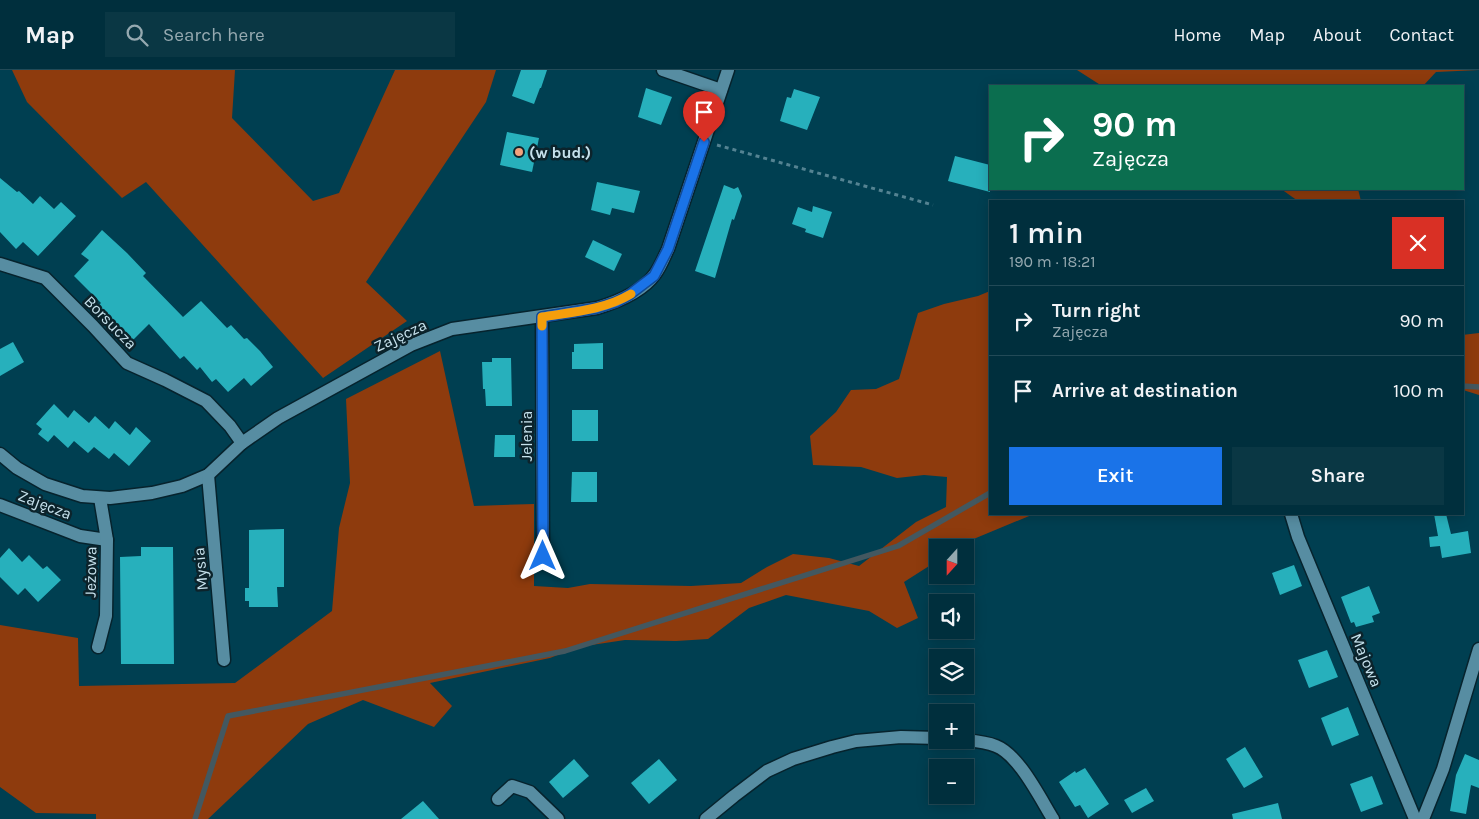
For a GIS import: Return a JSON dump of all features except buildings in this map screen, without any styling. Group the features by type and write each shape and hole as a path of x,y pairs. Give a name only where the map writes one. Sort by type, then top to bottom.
{"street":[{"path":"663,70 721,90"},
{"name":"Zajęcza","path":"0,454 17,468 45,484 82,496 110,498 152,493 182,486 208,475 242,443 278,418 411,345 452,329 597,308 616,302 629,295 654,276 668,249 728,70"},
{"name":"Borsucza","path":"0,264 45,278 127,363 206,401 230,426 242,443"},
{"name":"Jelenia","path":"542,317 543,556"},
{"name":"Mysia","path":"208,475 224,660"},
{"name":"Jeżowa","path":"98,646 106,616 107,540 100,498"},
{"name":"Zajęcza","path":"0,504 80,536 107,540"},
{"name":"Majowa","path":"1291,515 1298,537 1415,819"},
{"path":"1423,819 1444,769 1479,649"},
{"path":"706,819 767,771 793,759 832,746 856,741 901,737 929,738"},
{"path":"974,741 997,746 1010,755 1023,771 1053,819"},
{"path":"498,799 512,786 530,792 558,819"}],"path":[{"path":"704,142 933,205"}],"shaded area":[{"path":"12,70 235,70 232,118 313,201 339,193 395,70 496,70 486,102 366,282 407,321 323,378 146,182 122,198 27,102"},
{"path":"1077,70 1479,70 1436,72 1424,85 1100,85"},
{"path":"1282,190 1358,190 1361,200 1297,200"},
{"path":"989,291 989,515 1032,515 974,539 929,539 929,566 904,582 918,618 897,628 869,611 786,595 749,608 708,639 676,641 625,640 578,647 550,658 430,683 452,706 434,727 363,700 308,724 208,819 96,819 96,814 36,813 0,787 0,625 78,638 79,686 235,683 332,611 339,528 350,483 346,399 440,351 474,506 534,504 534,586 568,588 590,584 691,586 741,583 793,554 829,558 859,566 916,522 946,507 947,477 924,475 897,478 861,467 813,465 810,436 836,412 851,390 876,389 899,379 918,313"},
{"path":"1479,333 1479,395 1464,390 1464,335"}],"waterway":[{"path":"1464,386 1479,387"},
{"path":"195,819 228,716 565,651 898,546 989,494"}],"slow traffic":[{"path":"542,326 542,317 597,308 616,302 631,294"}],"place":[{"name":"(w bud.)","path":"519,152"}],"route":[{"path":"543,556 542,317 597,308 616,302 643,286 654,276 668,249 704,142"}]}
